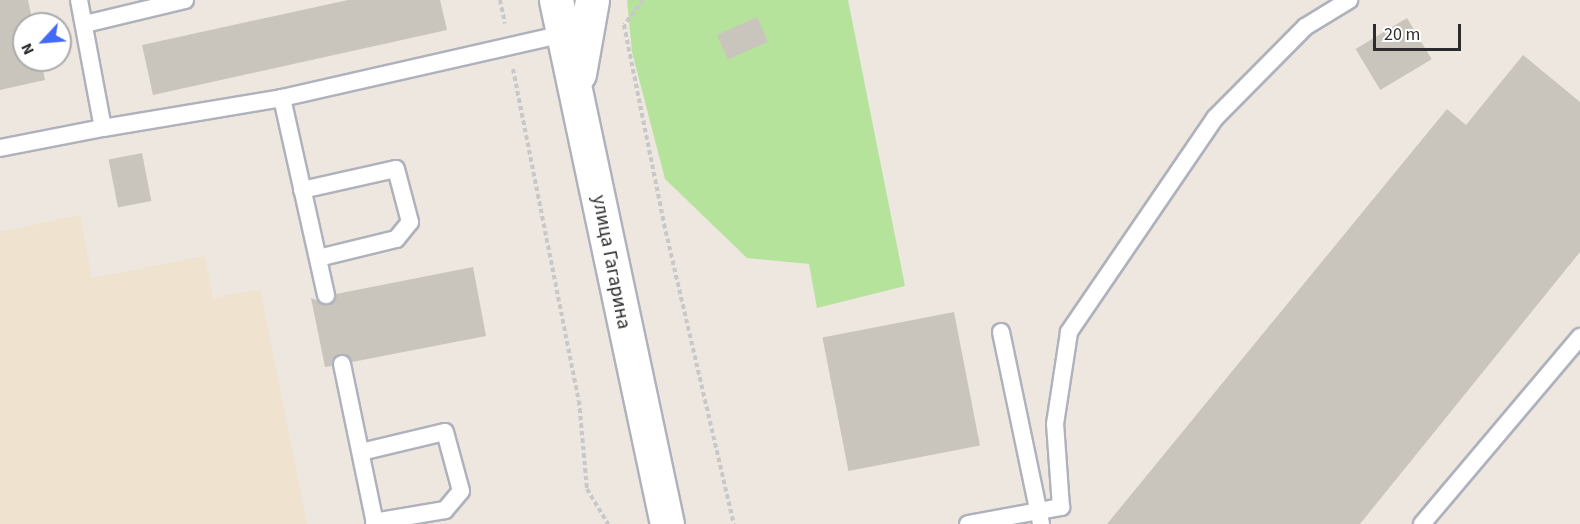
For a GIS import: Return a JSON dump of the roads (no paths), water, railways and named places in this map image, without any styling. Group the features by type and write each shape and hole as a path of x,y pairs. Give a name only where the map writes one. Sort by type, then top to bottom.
{"main road":[{"name":"улица Гагарина","path":"556,0 667,524"},
{"path":"576,87 592,0"}],"lane":[{"path":"79,0 103,128"},
{"path":"85,24 185,0"},
{"path":"968,524 1039,518 1061,507 1055,424 1069,332 1215,118 1305,27 1349,0"},
{"path":"0,148 282,98 563,34"},
{"path":"282,98 327,296"},
{"path":"302,189 396,168 410,222 396,238 318,258"},
{"path":"1001,332 1039,518"},
{"path":"1422,524 1580,337"},
{"path":"342,364 375,523 444,510 461,491 445,432 361,452"}]}
